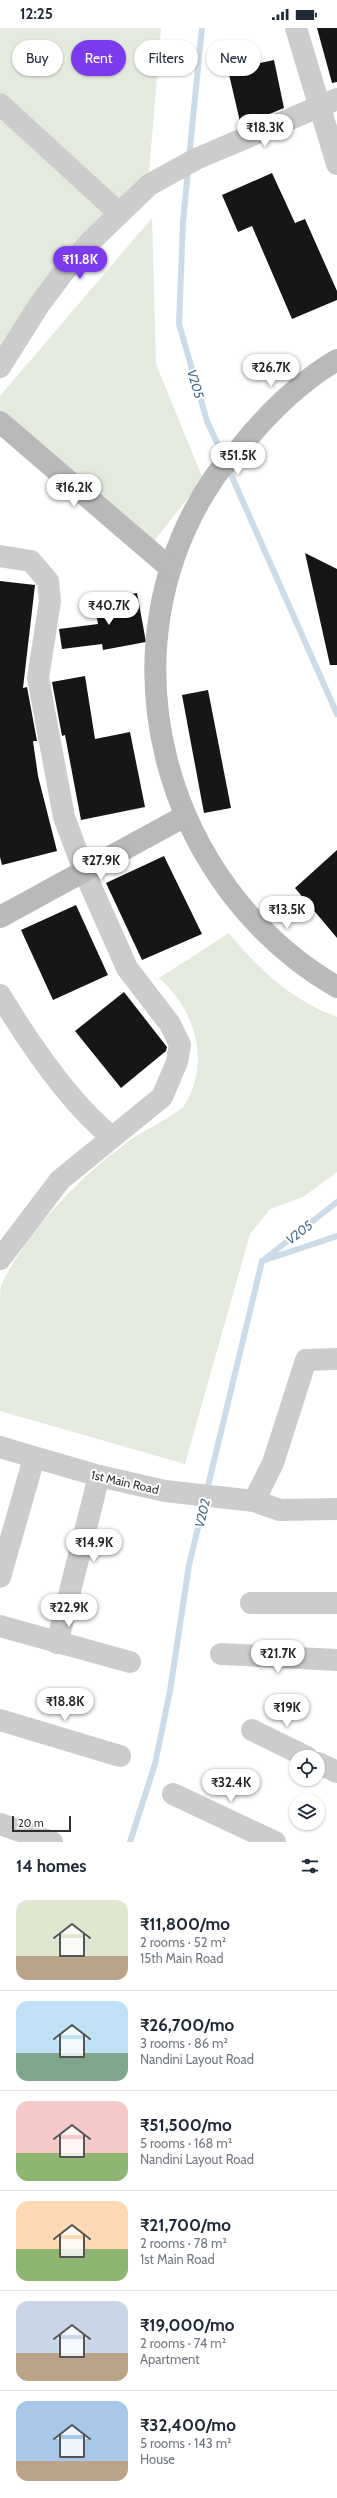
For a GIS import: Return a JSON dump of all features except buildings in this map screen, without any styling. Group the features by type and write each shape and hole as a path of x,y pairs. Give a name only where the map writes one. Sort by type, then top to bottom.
{"main road":[{"path":"337,360 304,382 280,403 215,476 189,523 170,568 156,648 157,700 161,738 168,768 185,816 207,860 247,914 270,938 295,959 337,987"},
{"path":"0,422 170,568"},
{"path":"0,917 185,816"}],"street":[{"path":"296,28 328,103 337,164"},
{"path":"0,367 39,305 59,278 119,213 149,185 196,159 328,103"},
{"path":"0,104 119,213"},
{"path":"0,556 31,561 48,580 50,601 38,678 64,817 84,871 127,968 170,1024 180,1045 177,1062 162,1097 60,1180 0,1260"},
{"path":"0,994 15,1020 85,1114 112,1137"},
{"path":"259,1494 274,1463 306,1360 337,1359"},
{"name":"1st Main Road","path":"0,1447 99,1476 165,1491 259,1494 280,1510 337,1509"},
{"path":"0,1577 34,1458"},
{"path":"57,1643 99,1476"},
{"path":"251,1602 337,1603"},
{"path":"0,1626 130,1662"},
{"path":"221,1654 337,1660"},
{"path":"0,1720 120,1756"},
{"path":"252,1730 293,1750"},
{"path":"325,1766 337,1772"},
{"path":"173,1794 275,1842"},
{"path":"0,1824 52,1842"}],"shaded area":[{"path":"0,28 161,28 160,40 134,40 134,76 157,76 149,173 120,201 0,95"},
{"path":"0,114 111,216 50,273 33,295 0,348"},
{"path":"152,218 156,364 203,479 154,541 0,419 0,396"},
{"path":"229,933 264,971 291,993 337,1017 337,1172 303,1197 270,1209 250,1234 185,1464 0,1411 1,1285 12,1264 40,1225 55,1207 89,1173 126,1143 174,1114 184,1106 192,1089 197,1072 198,1055 196,1038 190,1021 182,1006 172,991 159,978"}],"waterway":[{"name":"V205","path":"189,158 202,28"},
{"name":"V205","path":"188,169 183,222 179,324 207,421 225,460"},
{"name":"V205","path":"228,468 337,714"},
{"name":"V205","path":"266,1258 337,1202"},
{"name":"V202","path":"130,1842 155,1764 170,1691 189,1565 262,1261 337,1236"}]}
